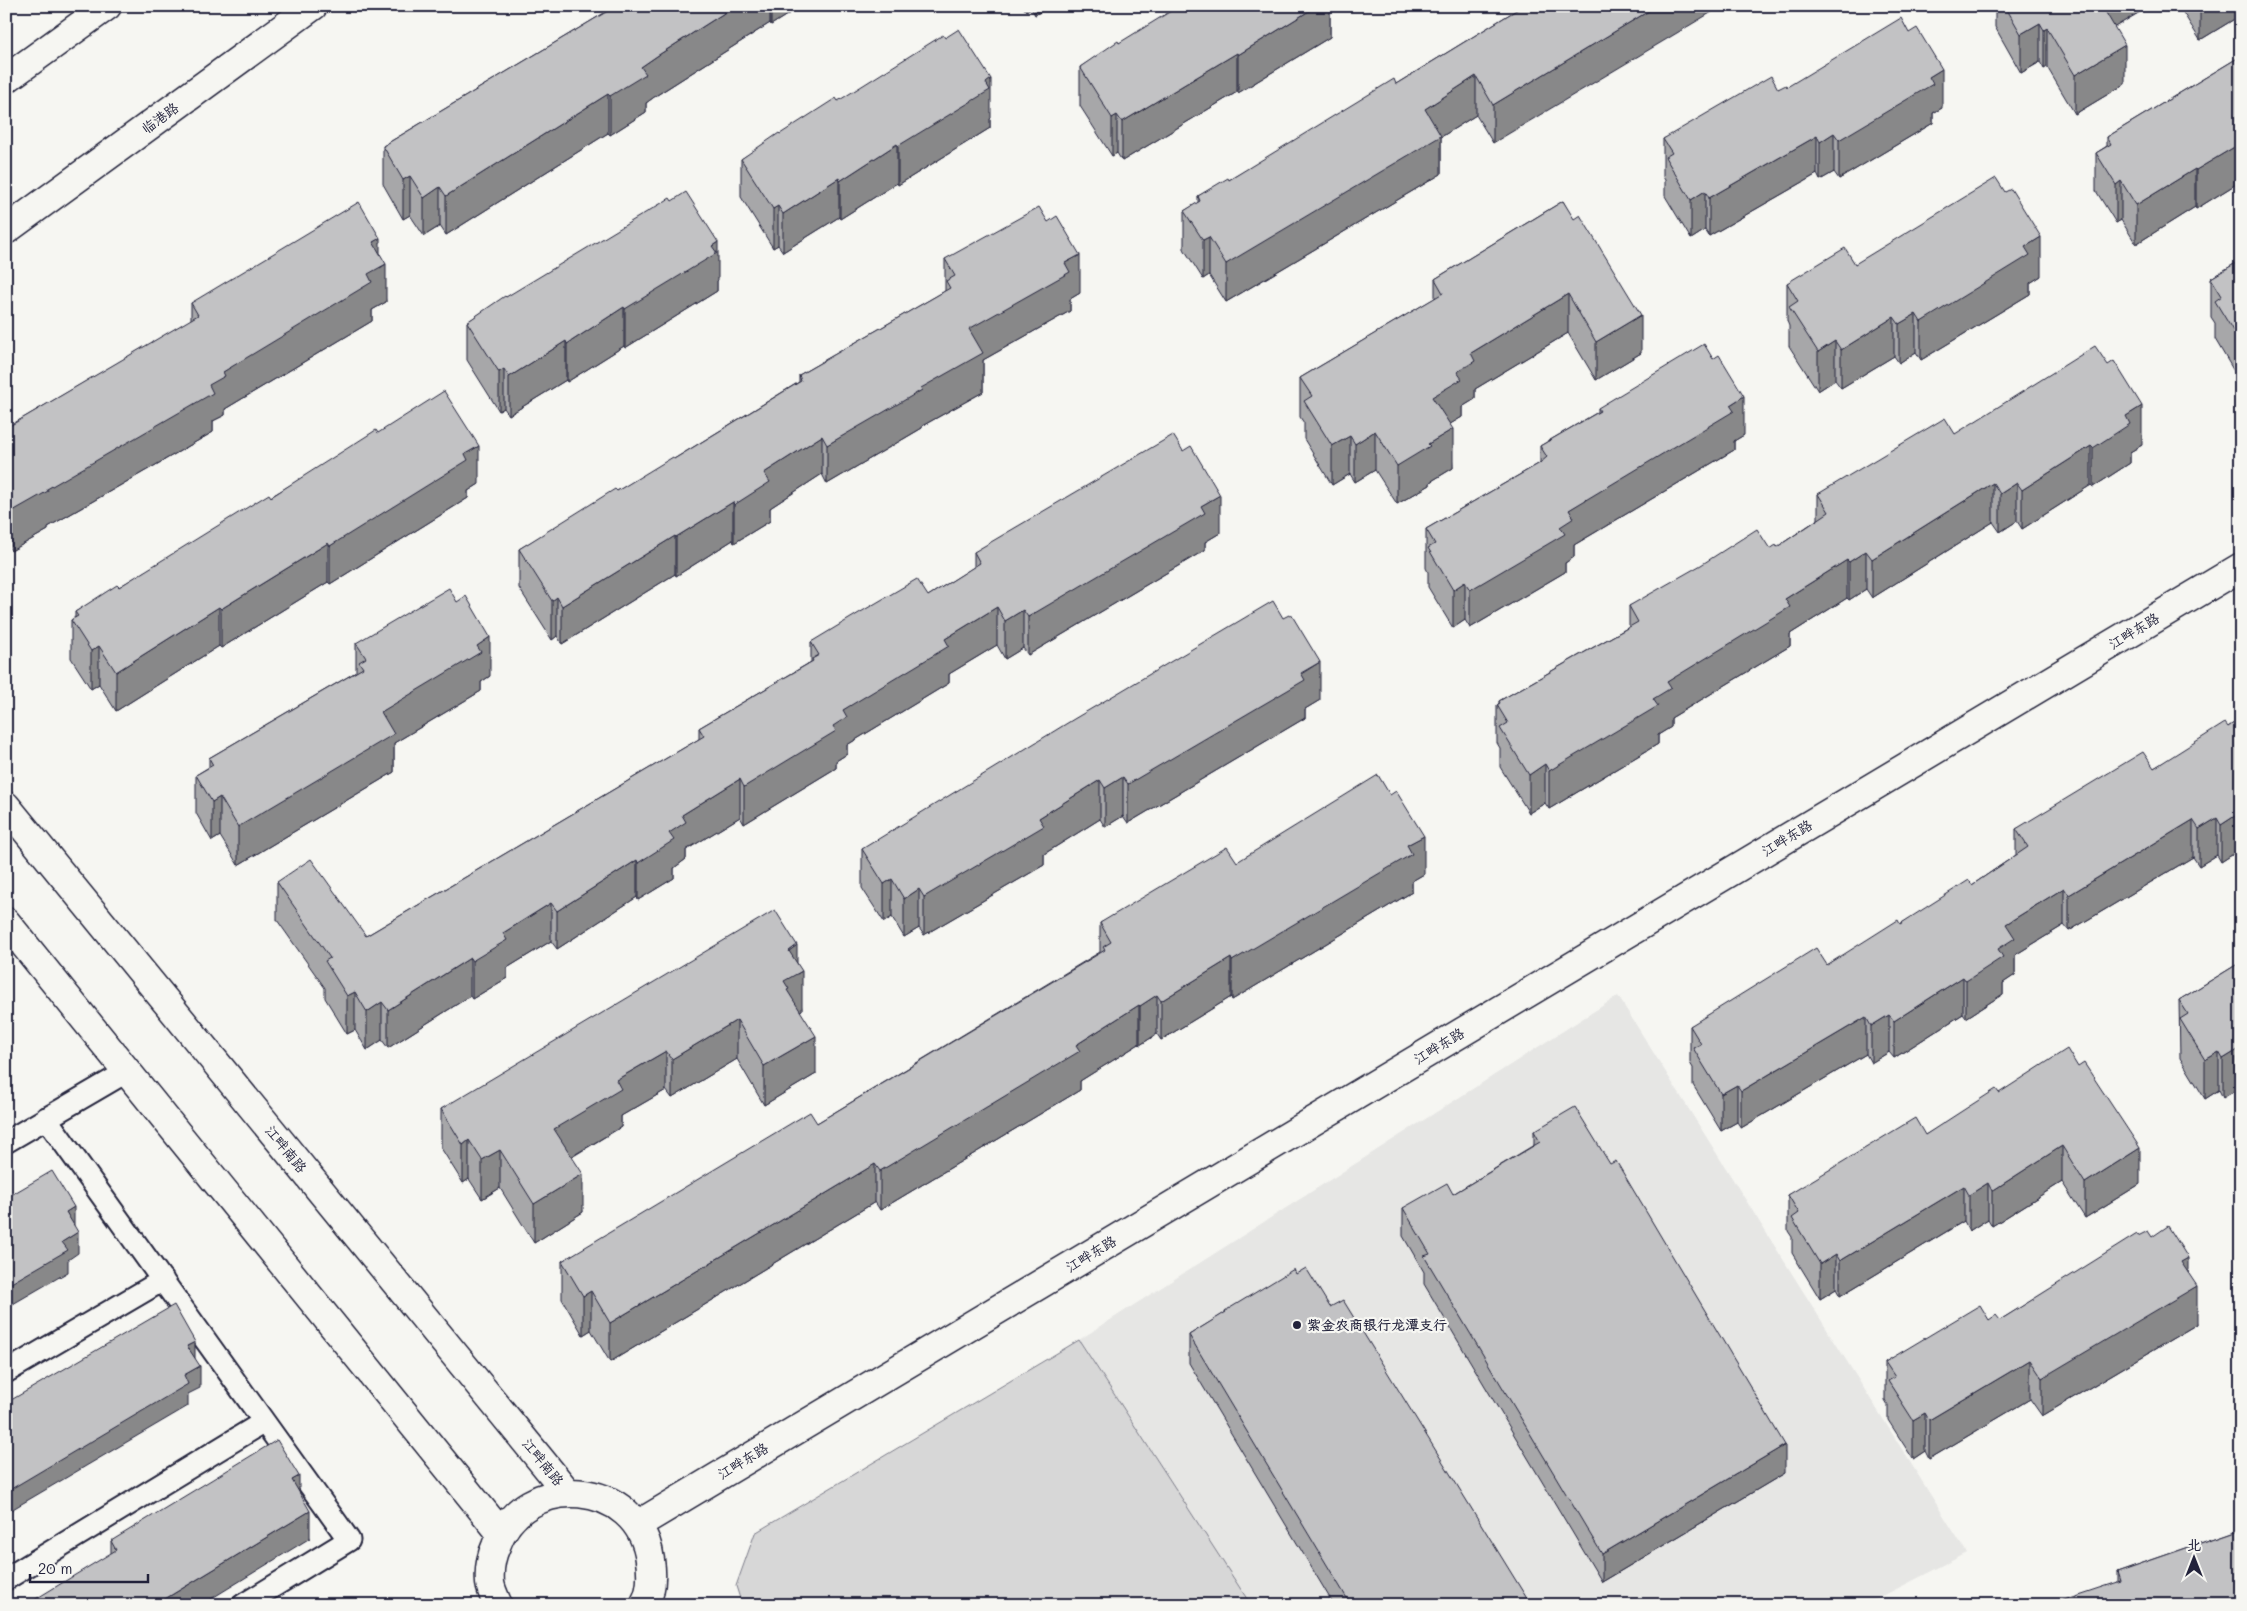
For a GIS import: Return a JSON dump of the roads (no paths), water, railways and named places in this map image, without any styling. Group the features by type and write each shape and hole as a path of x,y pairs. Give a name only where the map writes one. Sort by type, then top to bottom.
{"street":[{"path":"6,79 107,6"},
{"name":"临港路","path":"6,230 313,6"},
{"name":"江畔东路","path":"637,1525 2241,567"},
{"name":"江畔南路","path":"6,806 567,1492"},
{"path":"6,922 500,1532"},
{"path":"498,1605 490,1583 492,1556 500,1532 518,1512 540,1498 567,1492 593,1494 618,1506 637,1525 648,1549 651,1566 652,1575 646,1604"}],"lane":[{"path":"6,1142 126,1072"},
{"path":"46,1118 349,1540 244,1605"},
{"path":"6,1372 162,1280"},
{"path":"6,1579 264,1422"}],"place":[{"name":"紫金农商银行龙潭支行","path":"1297,1325"}]}
